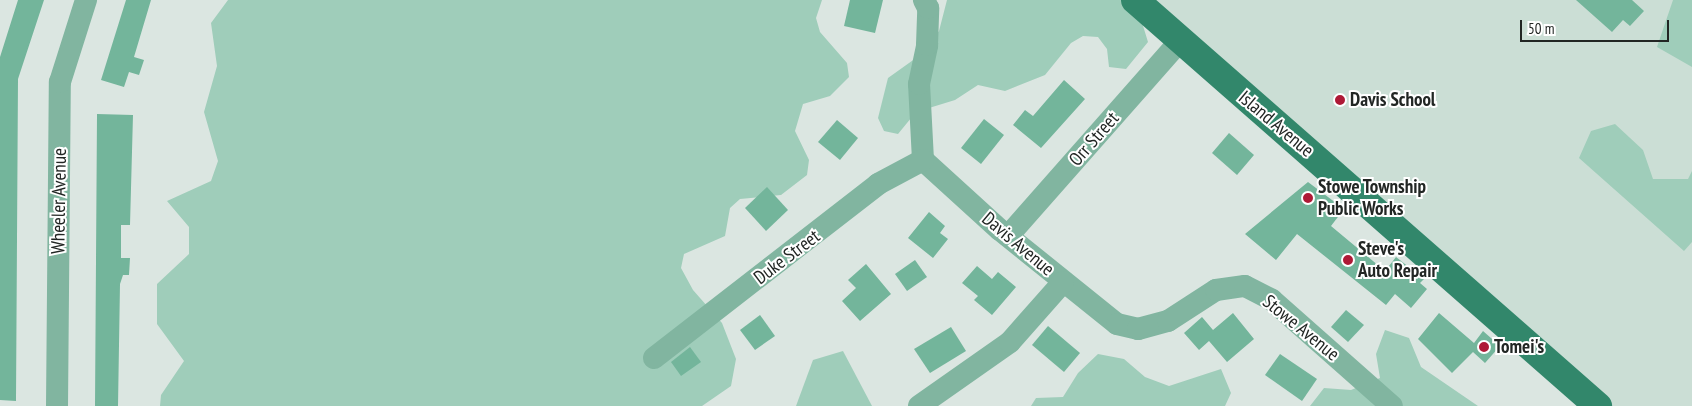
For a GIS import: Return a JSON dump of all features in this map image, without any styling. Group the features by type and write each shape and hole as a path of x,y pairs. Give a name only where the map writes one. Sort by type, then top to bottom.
{"main road":[{"name":"Island Avenue","path":"1135,0 1180,41 1355,189 1598,406"}],"street":[{"name":"Wheeler Avenue","path":"57,406 60,82 86,0"},
{"path":"923,160 919,84 927,45 928,8 924,0"},
{"name":"Orr Street","path":"1008,236 1180,41"},
{"name":"Davis Avenue","path":"923,160 1008,236 1116,324"},
{"name":"Duke Street","path":"654,358 878,184 923,160"},
{"path":"919,406 1010,342 1063,282"},
{"name":"Stowe Avenue","path":"1116,324 1138,329 1161,323 1216,290 1245,286 1272,300 1392,406"}],"shaded area":[{"path":"1135,0 1692,0 1692,406 1598,406"}],"green space":[{"path":"228,0 822,0 816,18 820,32 847,63 849,77 830,96 803,104 795,131 809,160 807,175 781,195 740,199 730,208 725,236 684,254 681,268 693,290 722,323 736,359 731,386 702,406 160,406 161,395 184,361 157,324 157,284 189,254 189,227 167,201 211,181 218,161 204,112 217,66 211,23"},
{"path":"947,0 1124,0 1140,16 1148,42 1126,69 1109,67 1107,49 1098,37 1083,36 1071,43 1045,75 1005,91 978,85 955,100 916,112 898,134 884,131 878,118 888,78 923,53 939,31"},
{"path":"1673,0 1692,0 1692,67 1657,47"},
{"path":"1615,124 1643,150 1653,179 1688,179 1692,171 1692,242 1684,251 1579,158 1591,131"},
{"path":"1385,330 1409,338 1421,367 1478,406 1310,406 1324,388 1351,390 1380,378 1376,354"},
{"path":"843,351 872,406 796,406 813,360"},
{"path":"1098,354 1124,359 1145,377 1169,386 1221,369 1231,393 1225,406 1031,406 1036,398 1063,397 1078,373"}],"building":[{"path":"18,0 44,0 18,79 16,401 0,400 0,57"},
{"path":"126,0 151,0 134,57 144,60 139,75 129,72 124,87 101,80"},
{"path":"850,0 883,0 875,33 844,26"},
{"path":"1576,0 1632,0 1644,11 1630,26 1623,20 1612,32"},
{"path":"1064,80 1085,99 1041,148 1013,125 1025,110 1033,116"},
{"path":"97,114 133,115 130,225 121,225 121,258 130,258 129,275 123,275 120,284 118,406 95,406"},
{"path":"984,119 1004,135 981,164 961,148"},
{"path":"837,120 858,138 840,160 818,142"},
{"path":"1229,133 1254,155 1237,175 1212,153"},
{"path":"1308,182 1344,209 1331,226 1385,271 1396,257 1424,279 1420,283 1427,289 1411,308 1395,294 1386,305 1297,234 1276,260 1245,234"},
{"path":"767,187 788,210 766,231 745,208"},
{"path":"929,212 945,226 940,233 948,239 933,258 908,238"},
{"path":"915,260 927,277 907,291 895,274"},
{"path":"866,264 891,294 860,321 842,301 856,288 848,280"},
{"path":"977,266 992,279 998,272 1016,287 992,315 974,300 978,296 962,283"},
{"path":"1346,310 1364,325 1348,342 1331,327"},
{"path":"1233,313 1254,339 1227,362 1209,341 1199,350 1184,333 1202,317 1213,330"},
{"path":"1439,313 1474,343 1483,331 1500,346 1485,363 1473,352 1452,373 1418,339"},
{"path":"760,315 775,336 755,350 740,330"},
{"path":"1048,326 1080,353 1064,372 1032,345"},
{"path":"951,327 966,351 930,373 914,349"},
{"path":"690,347 701,362 681,376 671,362"},
{"path":"1280,354 1317,379 1302,401 1265,375"}],"place":[{"name":"Davis School","path":"1340,100"},
{"name":"Stowe Township Public Works","path":"1308,198"},
{"name":"Steve's Auto Repair","path":"1348,260"},
{"name":"Tomei's","path":"1484,347"}]}
